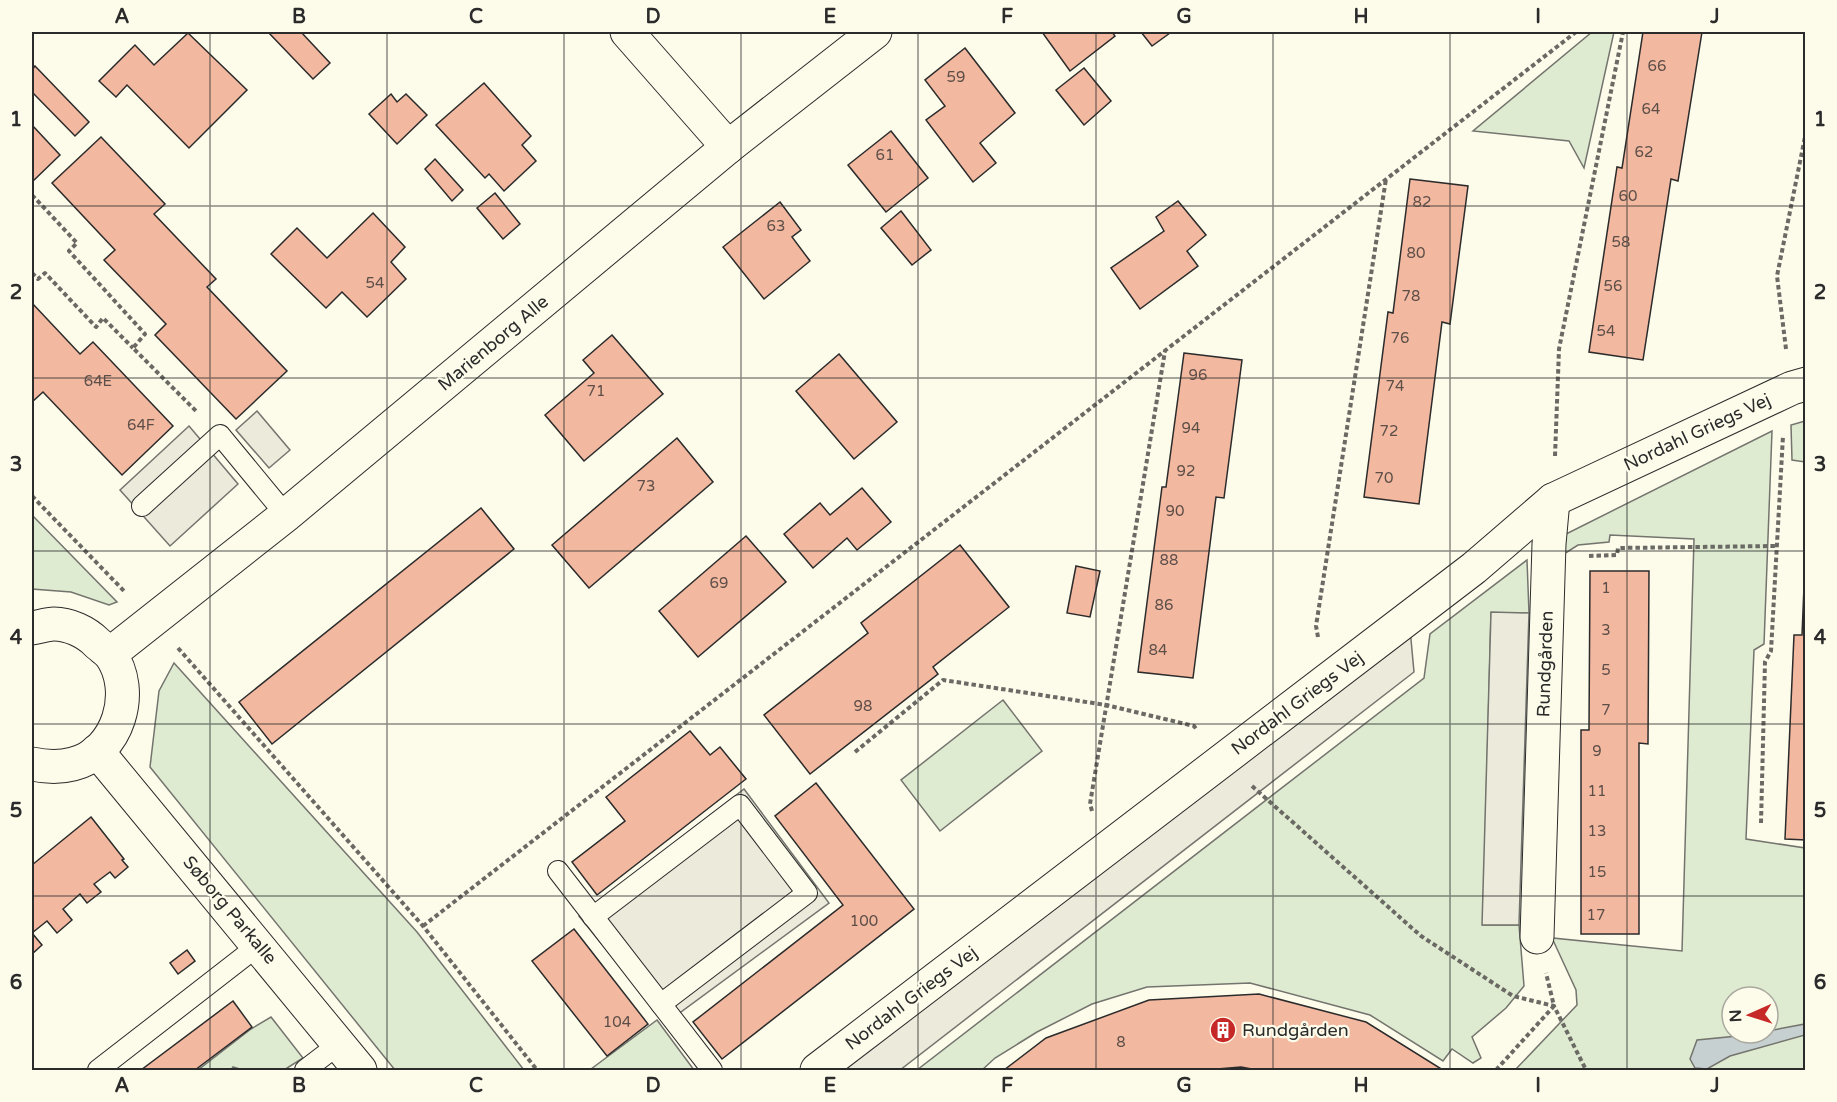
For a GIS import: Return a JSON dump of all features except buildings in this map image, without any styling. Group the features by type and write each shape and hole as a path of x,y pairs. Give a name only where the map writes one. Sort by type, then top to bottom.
{"street":[{"path":"627,32 728,147"},
{"name":"Marienborg Alle","path":"110,654 286,515 728,147 875,32"},
{"name":"Nordahl Griegs Vej","path":"817,1071 1474,568 1554,500 1799,386"},
{"name":"Rundgården","path":"1537,938 1548,565 1554,500"},
{"path":"32,628 55,624 86,632 110,654 121,678 123,705 115,730 98,751 75,764 48,768 32,764"},
{"name":"Søborg Parkalle","path":"98,751 360,1071"}],"lane":[{"path":"142,506 220,435 286,515"},
{"path":"594,917 740,805 807,893 661,1004"},
{"path":"558,871 712,1071"},
{"path":"98,1071 259,945"},
{"path":"305,1071 339,1044"}],"path":[{"path":"423,926 1576,32"},
{"path":"1554,500 1559,349 1623,32"},
{"path":"1761,823 1765,662 1771,651 1783,432 1799,386 1777,276 1806,132"},
{"path":"1328,680 1316,626 1386,179"},
{"path":"32,195 77,243 69,251 145,334 133,348"},
{"path":"32,273 38,279 45,273 96,327 103,318 220,435"},
{"path":"1100,854 1090,804 1165,350"},
{"path":"32,496 153,621 423,926 537,1071"},
{"path":"1548,565 1585,566 1585,556 1617,555 1618,548 1776,546"},
{"path":"855,752 944,680 1106,705 1194,726 1223,760 1421,936 1513,996 1554,1006"},
{"path":"1537,938 1554,1006 1586,1071"},
{"path":"1496,1071 1554,1006"}],"green space":[{"path":"1592,32 1614,32 1584,168 1569,141 1473,131"},
{"path":"1805,421 1805,462 1792,460 1791,425"},
{"path":"1772,431 1764,644 1754,650 1746,839 1805,848 1805,1070 1515,1070 1577,1005 1576,990 1552,938 1682,951 1694,539 1610,535 1609,542 1578,545 1564,554 1566,534"},
{"path":"32,515 117,602 109,605 71,592 32,589"},
{"path":"1527,560 1529,613 1491,613 1483,925 1519,925 1524,986 1506,1008 1472,1037 1481,1058 1473,1063 1452,1049 1443,1061 1370,1015 1250,983 1147,987 1092,1004 1037,1032 995,1058 982,1070 917,1070 1424,678 1430,634"},
{"path":"174,663 417,932 524,1070 395,1070 150,767 159,691"},
{"path":"1003,700 1042,751 940,831 901,780"},
{"path":"271,1017 303,1058 284,1070 243,1070 233,1067 231,1070 198,1070 251,1029"},
{"path":"657,1020 694,1070 591,1069"}],"shaded area":[{"path":"257,411 290,450 269,468 236,430"},
{"path":"189,426 238,484 170,546 120,490"},
{"path":"1491,612 1529,613 1519,925 1482,925"},
{"path":"1409,618 1414,672 900,1070 817,1070"},
{"path":"744,789 829,903 666,1023 579,916"},
{"path":"1805,1024 1805,1035 1780,1042 1780,1029"},
{"path":"1720,1038 1720,1045 1769,1045 1730,1056 1707,1069 1695,1068 1690,1059 1697,1040"}],"place":[{"name":"Rundgården","path":"1223,1030"}]}
